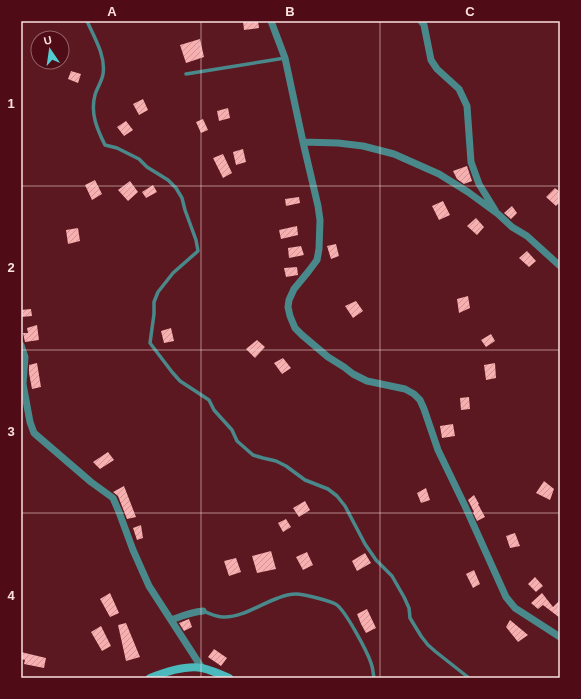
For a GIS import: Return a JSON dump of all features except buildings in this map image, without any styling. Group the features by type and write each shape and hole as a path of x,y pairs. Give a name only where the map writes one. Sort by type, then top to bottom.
{"main road":[{"path":"150,678 165,672 193,668 202,668 229,678"}],"street":[{"path":"271,21 285,58 320,220 320,242 317,260 294,289 289,300 288,307 295,328 328,357 353,374 367,381 405,389 414,394 420,400 438,450 506,597 515,608 560,637"},
{"path":"421,21 424,25 431,60 437,70 459,89 467,106 471,162 479,184 497,213"},
{"path":"303,142 338,143 363,146 394,154 439,174 468,192 497,213 527,236 560,266"},
{"path":"21,345 25,357 22,385 30,422 34,433 112,498 149,586 202,668"},
{"path":"171,620 186,614 203,611"}],"lane":[{"path":"87,21 101,52 103,63 103,74 93,105 96,125 100,135 105,145 117,148 139,159 147,167 168,180 176,188 182,198 184,210 196,240 198,250 173,273 158,292 154,302 150,343 180,381 209,400 214,410 232,430 237,441 253,454 276,461 286,466 305,480 328,489 337,496 345,506 365,544 376,560 392,576 409,608 410,618 421,636 436,652 469,678"},
{"path":"186,74 285,58"},
{"path":"203,611 222,618 229,617 257,608 278,597 297,594 333,602 342,610 365,650 371,662 374,678"}]}
